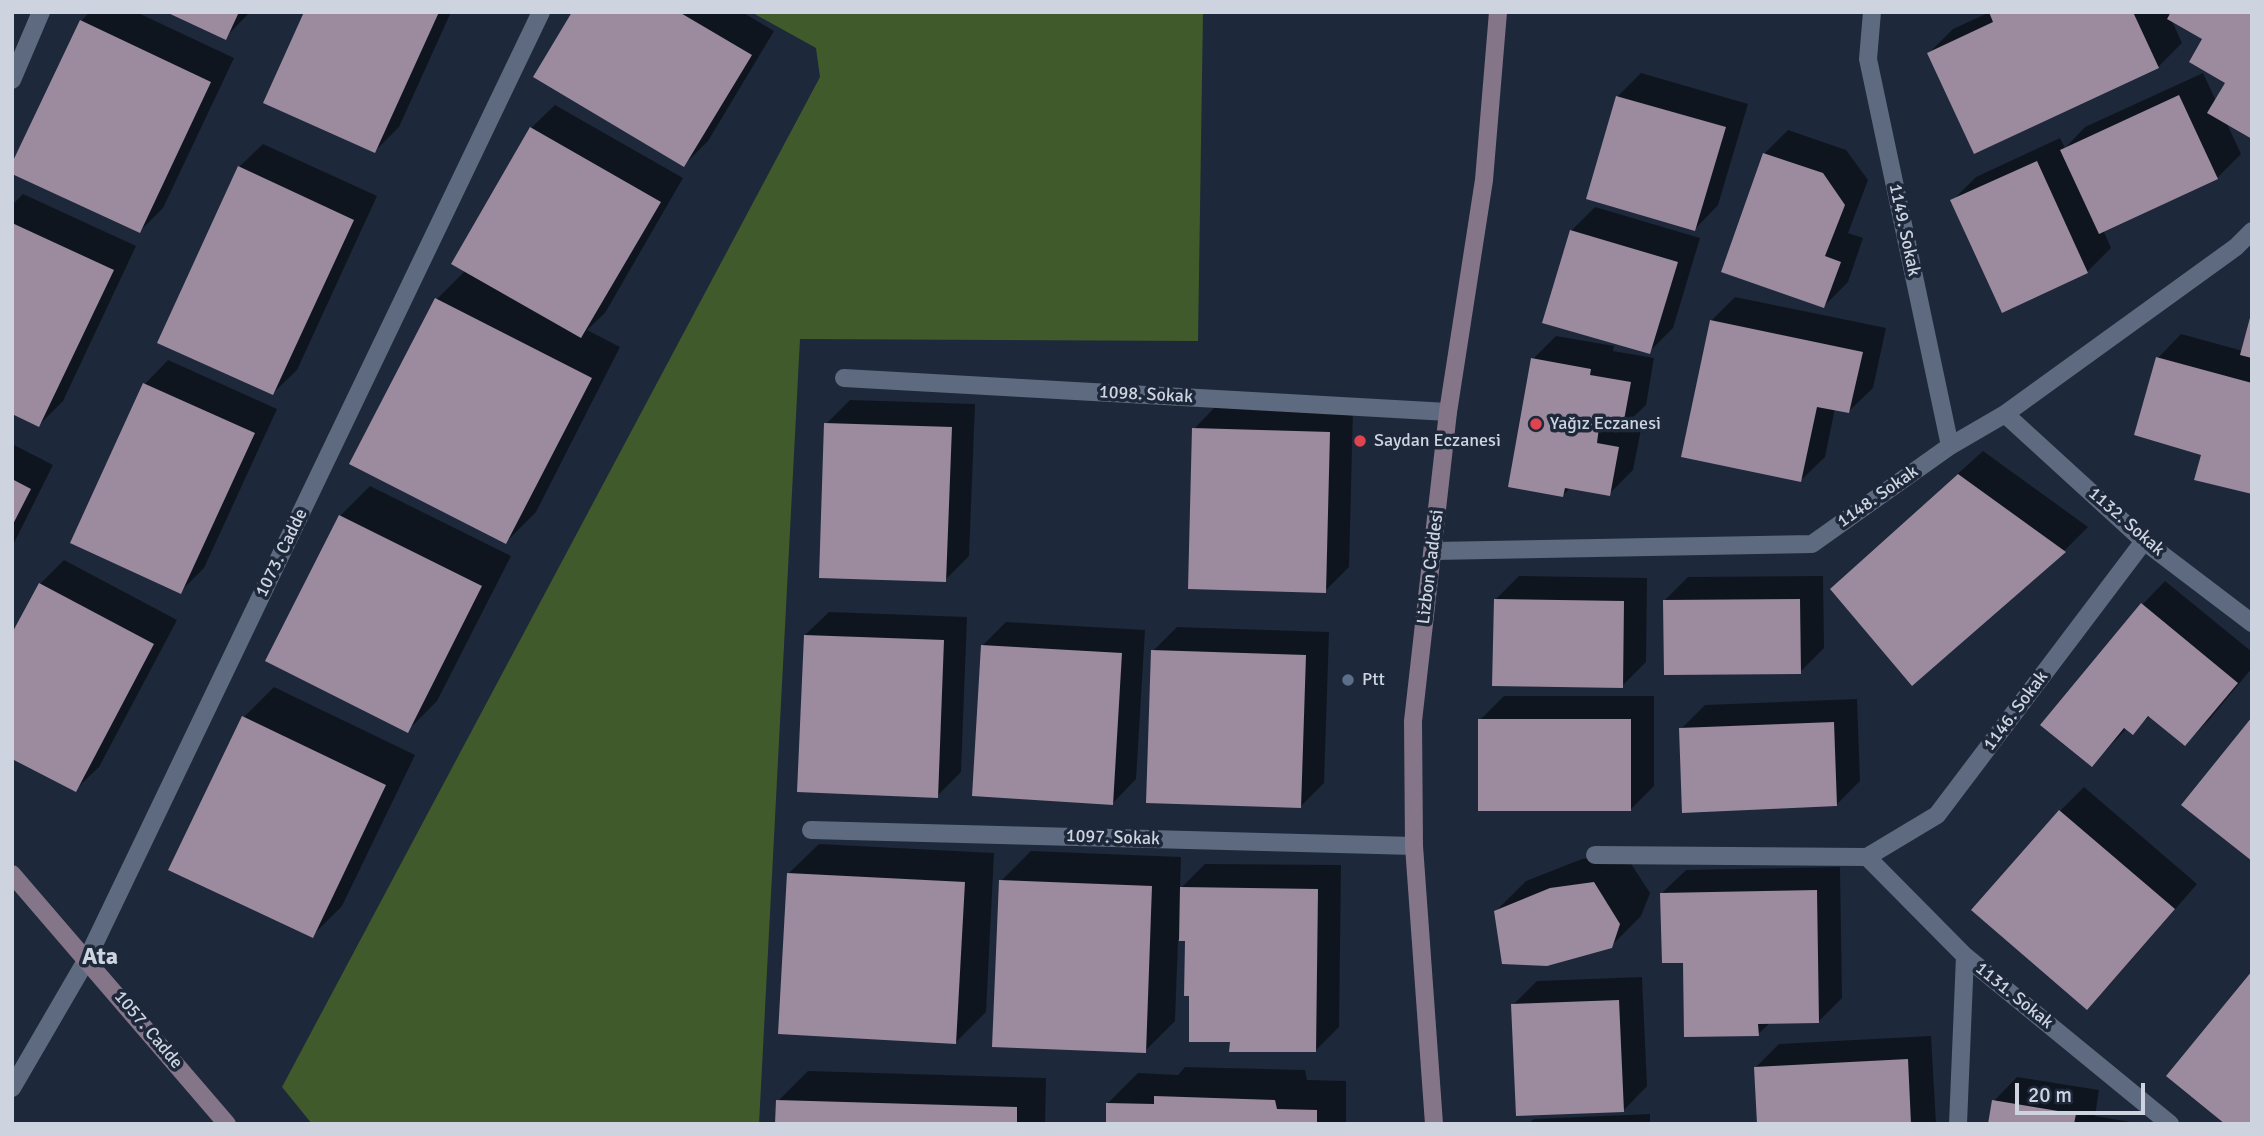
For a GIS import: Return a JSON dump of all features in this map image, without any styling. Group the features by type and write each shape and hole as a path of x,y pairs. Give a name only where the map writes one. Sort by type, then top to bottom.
{"main road":[{"name":"Lizbon Caddesi","path":"1434,1124 1414,846 1413,721 1448,412 1484,180 1498,12"},
{"name":"1057. Cadde","path":"12,874 227,1124"}],"street":[{"path":"12,80 41,12"},
{"name":"1073. Cadde","path":"12,1088 87,959 541,12"},
{"name":"1149. Sokak","path":"1872,12 1868,59 1950,446"},
{"name":"1148. Sokak","path":"1434,551 1812,544 1950,446 2005,414 2244,248 2252,231"},
{"name":"1098. Sokak","path":"844,378 1448,412"},
{"name":"1132. Sokak","path":"2005,414 2144,541 2252,624"},
{"name":"1146. Sokak","path":"1867,858 1937,814 2144,541"},
{"name":"1097. Sokak","path":"811,830 1414,846"},
{"path":"1595,855 1867,858"},
{"name":"1131. Sokak","path":"1867,858 1965,956 2170,1124"},
{"path":"1958,1124 1965,956"}],"green space":[{"path":"751,12 1203,12 1198,341 800,339 759,1124 312,1124 282,1087 820,77 816,48"}],"building":[{"path":"166,12 239,12 226,40"},
{"path":"304,12 439,12 375,153 263,103"},
{"path":"572,12 679,12 752,55 684,167 533,77"},
{"path":"1989,12 2133,12 2159,68 1974,154 1927,53 1993,22"},
{"path":"2171,12 2252,12 2252,139 2207,113 2225,83 2189,62 2202,39 2167,19"},
{"path":"80,20 211,82 140,233 12,174 12,163"},
{"path":"2179,95 2218,179 2099,234 2060,150"},
{"path":"1616,96 1726,127 1695,231 1586,199"},
{"path":"530,127 661,202 581,338 451,264"},
{"path":"1763,153 1823,173 1845,205 1825,256 1841,262 1824,308 1721,272"},
{"path":"2037,161 2088,273 2002,313 1950,200"},
{"path":"238,166 354,220 273,395 157,343"},
{"path":"12,223 114,270 39,427 12,414"},
{"path":"1570,230 1678,262 1650,354 1542,323"},
{"path":"435,298 592,378 506,544 349,464"},
{"path":"2252,314 2252,358 2240,355"},
{"path":"1710,320 1863,352 1849,413 1817,407 1801,482 1681,457"},
{"path":"2156,357 2252,383 2252,494 2194,480 2201,455 2134,435"},
{"path":"1531,358 1591,369 1590,375 1631,382 1622,431 1599,427 1597,443 1619,447 1610,496 1565,488 1563,497 1508,487"},
{"path":"143,383 255,433 181,594 70,543"},
{"path":"824,423 952,427 946,582 819,578"},
{"path":"1192,428 1330,432 1326,593 1188,589"},
{"path":"1958,474 2066,552 1912,686 1830,589"},
{"path":"12,479 31,489 12,526"},
{"path":"339,515 482,586 408,733 265,661"},
{"path":"39,583 154,644 76,792 12,759 12,633"},
{"path":"1494,599 1624,601 1623,688 1492,686"},
{"path":"1800,599 1801,674 1664,675 1663,600"},
{"path":"2141,603 2238,683 2185,746 2148,716 2133,735 2124,728 2092,767 2040,725"},
{"path":"804,635 944,640 938,798 797,792"},
{"path":"981,645 1122,653 1113,805 972,796"},
{"path":"1151,650 1306,655 1301,808 1146,803"},
{"path":"242,716 386,785 313,938 168,870"},
{"path":"2252,717 2252,861 2181,805"},
{"path":"1478,719 1631,719 1631,811 1478,811"},
{"path":"1834,722 1837,806 1682,813 1679,728"},
{"path":"2059,810 2175,909 2087,1010 1971,910"},
{"path":"787,873 965,882 956,1044 778,1034"},
{"path":"999,880 1152,886 1146,1053 992,1047"},
{"path":"1594,882 1620,924 1612,948 1547,966 1502,964 1494,911 1550,888"},
{"path":"1180,887 1318,889 1316,1052 1229,1052 1230,1042 1189,1042 1189,996 1184,996 1185,941 1179,941"},
{"path":"1817,890 1819,1023 1758,1024 1759,1036 1684,1037 1683,963 1662,963 1660,893"},
{"path":"2252,971 2252,1124 2225,1124 2166,1076"},
{"path":"1619,1000 1624,1112 1516,1116 1511,1004"},
{"path":"1908,1059 1911,1124 1757,1124 1754,1067"},
{"path":"1154,1096 1275,1100 1277,1109 1317,1110 1317,1124 1106,1124 1106,1103 1154,1104"},
{"path":"776,1100 1017,1107 1017,1124 775,1124"},
{"path":"1992,1100 2076,1114 2074,1124 1988,1124"}],"place":[{"name":"Yağız Eczanesi","path":"1536,424"},
{"name":"Saydan Eczanesi","path":"1360,441"},
{"name":"Ptt","path":"1348,680"}],"district":[{"name":"Ata","path":"100,958"}]}
